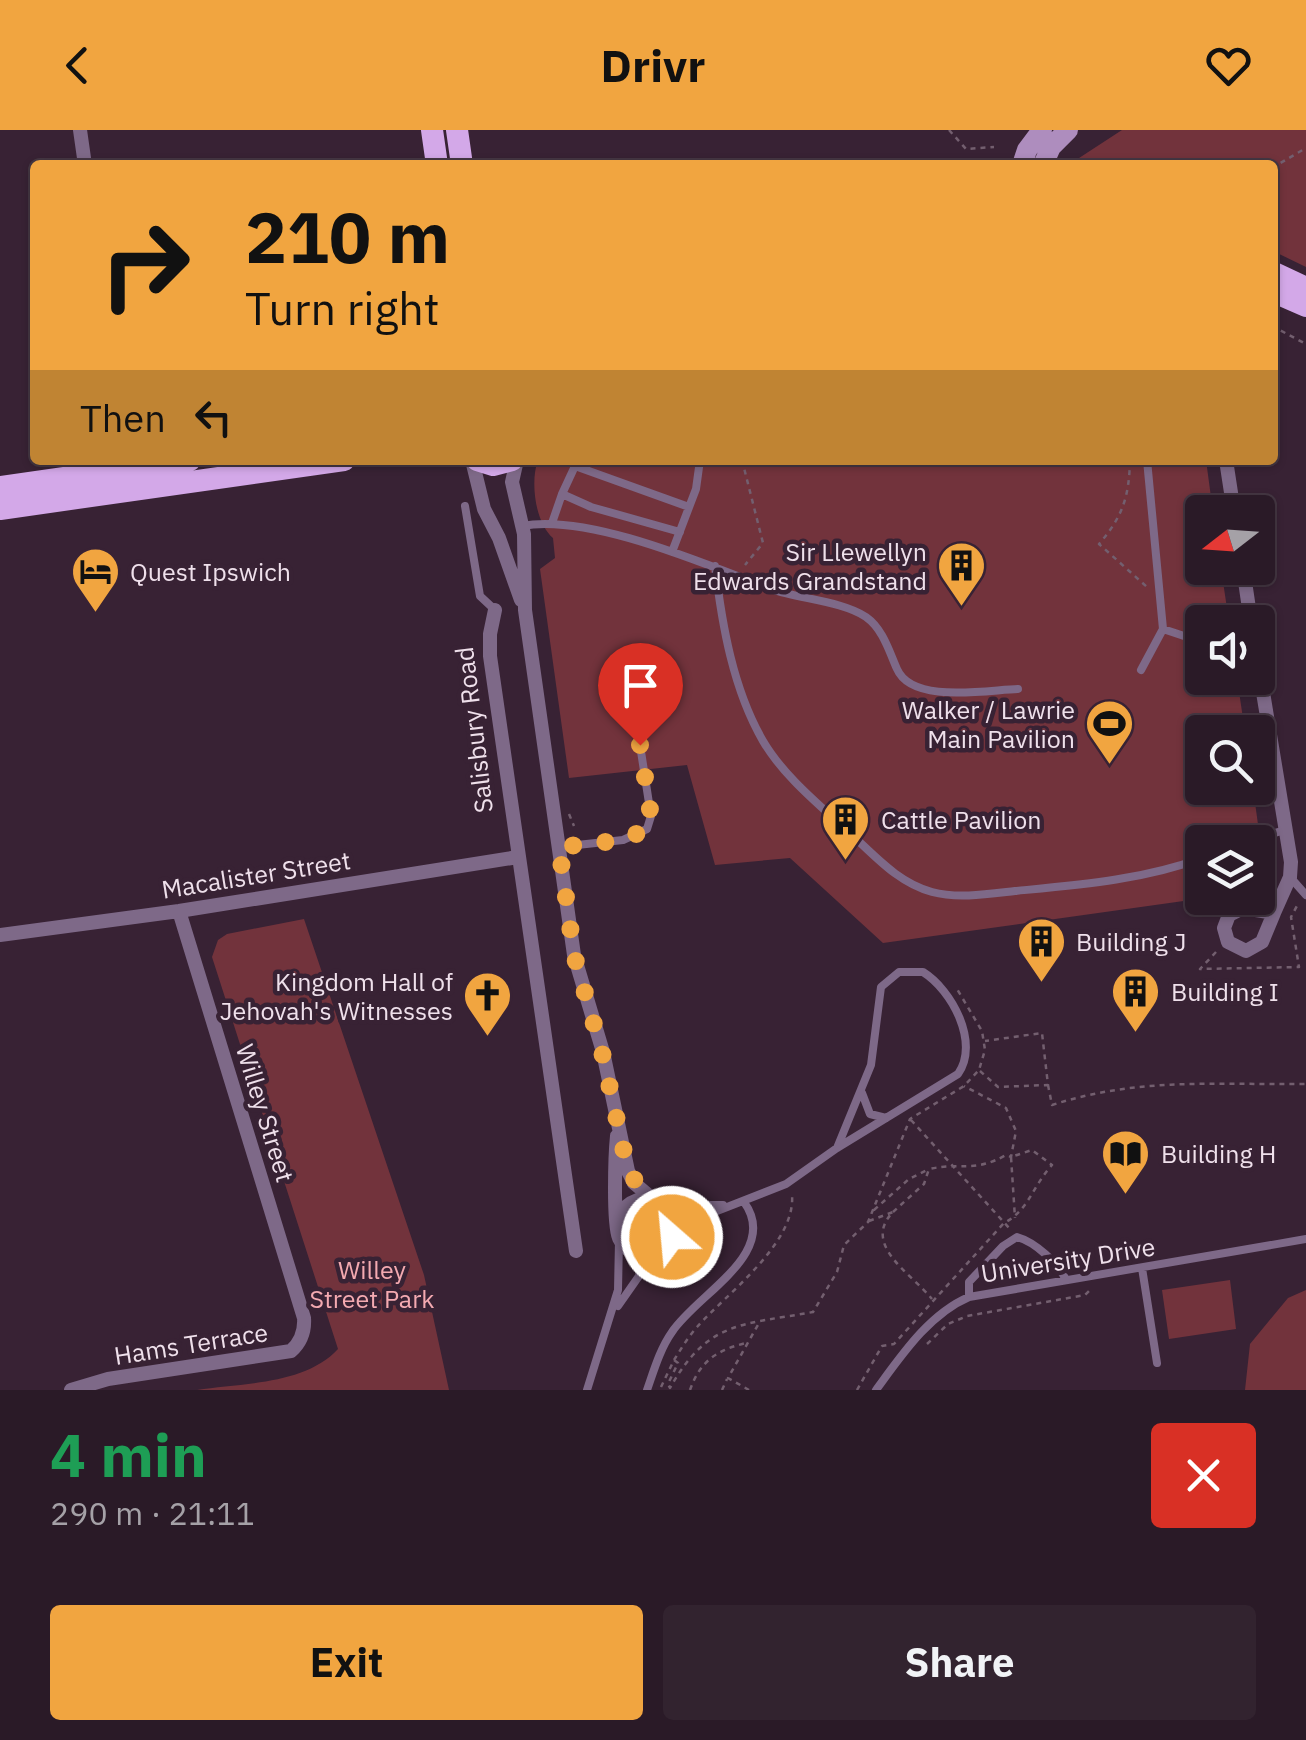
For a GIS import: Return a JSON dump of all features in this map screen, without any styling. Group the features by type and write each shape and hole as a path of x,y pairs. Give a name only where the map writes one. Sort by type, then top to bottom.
{"main road":[{"path":"432,130 436,160"},
{"path":"456,130 461,160"},
{"path":"1024,160 1042,130"},
{"path":"1046,160 1068,130"},
{"path":"1278,275 1306,288"},
{"path":"1278,294 1306,306"},
{"path":"0,509 309,465"},
{"path":"0,486 108,466"}],"street":[{"path":"80,130 83,160"},
{"path":"476,465 484,509 525,610"},
{"path":"514,465 512,482 522,526 525,610 574,955 602,1052 631,1177 659,1202 672,1220 672,1237 656,1253 639,1255 619,1237 615,1158 618,1126"},
{"path":"1227,465 1231,495"},
{"path":"490,519 522,526"},
{"name":"Salisbury Road","path":"495,610 490,656 576,1251"},
{"path":"1263,695 1290,878 1275,911"},
{"name":"Macalister Street","path":"0,935 518,857"},
{"name":"Willey Street","path":"179,911 305,1328"},
{"path":"618,1218 635,1200 659,1202"},
{"name":"Hams Terrace","path":"71,1390 108,1379 291,1351 300,1342 305,1328"}],"lane":[{"path":"552,523 577,465"},
{"path":"583,465 690,507"},
{"path":"672,552 696,489 699,465"},
{"path":"1141,670 1163,629 1147,465"},
{"path":"562,494 680,532"},
{"name":"Salisbury Road","path":"465,506 480,596 495,610"},
{"path":"522,526 552,523 672,552 773,590 864,616 886,641 899,675 917,688 943,692 1018,689"},
{"path":"714,566 733,666 746,707 764,744 809,795 902,880 934,893 972,895 1072,886 1185,865"},
{"path":"1163,629 1185,636"},
{"path":"559,847 623,840 647,829 651,816 640,745"},
{"path":"1275,833 1285,830"},
{"path":"1290,878 1306,895"},
{"path":"659,1202 744,1202 786,1184 958,1074 968,1053 964,1028 938,984 923,972 899,972 881,987 871,1065 837,1148"},
{"path":"862,1093 870,1114 888,1118"},
{"path":"647,1390 671,1333 694,1305 722,1283 755,1236 754,1217 744,1202"},
{"path":"672,1237 733,1204"},
{"path":"587,1390 613,1314 620,1277 619,1237"},
{"path":"969,1297 968,1282 1003,1246 1017,1238 1029,1240 1066,1280"},
{"name":"University Drive","path":"876,1390 931,1323 946,1308 969,1297 1306,1240"},
{"path":"613,1314 656,1253"},
{"path":"1142,1268 1157,1364"}],"path":[{"path":"949,130 966,149 994,147"},
{"path":"1278,164 1306,148"},
{"path":"1278,329 1306,344"},
{"path":"738,574 763,543 743,465"},
{"path":"1130,465 1130,484 1120,520 1098,544 1160,599"},
{"path":"984,1041 1042,1033 1052,1105 1092,1092 1146,1084 1306,1084"},
{"path":"979,1070 998,1087 1048,1085"},
{"path":"964,1086 1006,1108 1016,1131 1010,1157 1015,1218"},
{"path":"901,1110 1017,1238"},
{"path":"868,1222 910,1119"},
{"path":"857,1390 882,1346 894,1344 1004,1223 1020,1214 1034,1186 1052,1165 1032,1150 1006,1155 976,1168 951,1164 928,1169 909,1179 872,1212"},
{"path":"928,1169 924,1184 884,1221 882,1231 885,1248 933,1300"},
{"path":"659,1390 696,1328 763,1261 790,1213 792,1195"},
{"path":"674,1360 678,1363 668,1384 670,1388 678,1371 707,1340 728,1328 813,1312 837,1272 844,1245 868,1222 893,1212"},
{"path":"927,1344 957,1319 1085,1295 1094,1286"},
{"path":"722,1390 760,1322"},
{"path":"690,1390 707,1360 717,1352 748,1343"},
{"path":"728,1378 745,1389"}],"green space":[{"path":"1122,130 1306,130 1306,267 1278,253 1278,160 1076,160"},
{"path":"537,465 1207,465 1211,495 1185,495 1185,585 1224,585 1226,605 1185,605 1185,695 1240,695 1242,715 1185,715 1185,805 1255,805 1258,825 1185,825 1185,901 883,943 790,858 715,865 687,765 569,778 540,569 555,558 553,538 542,522 536,501"},
{"name":"Willey Street Park","path":"304,919 424,1275 449,1390 197,1390 290,1376 324,1361 338,1349 212,957 218,940 227,934"},
{"path":"1230,1280 1236,1329 1169,1339 1162,1290"},
{"path":"1306,1290 1306,1390 1245,1390 1250,1344 1288,1298"}],"place":[{"name":"Sir Llewellyn Edwards Grandstand","path":"962,608"},
{"name":"Quest Ipswich","path":"95,614"},
{"name":"Walker / Lawrie Main Pavilion","path":"1110,766"},
{"name":"Cattle Pavilion","path":"846,862"},
{"name":"Building J","path":"1041,984"},
{"name":"Building I","path":"1136,1034"},
{"name":"Kingdom Hall of Jehovah's Witnesses","path":"488,1038"},
{"name":"Building H","path":"1126,1196"}],"route":[{"path":"640,745 651,816 647,829 623,840 559,847 574,955 602,1052 628,1170 642,1191 669,1212 672,1237"}]}
